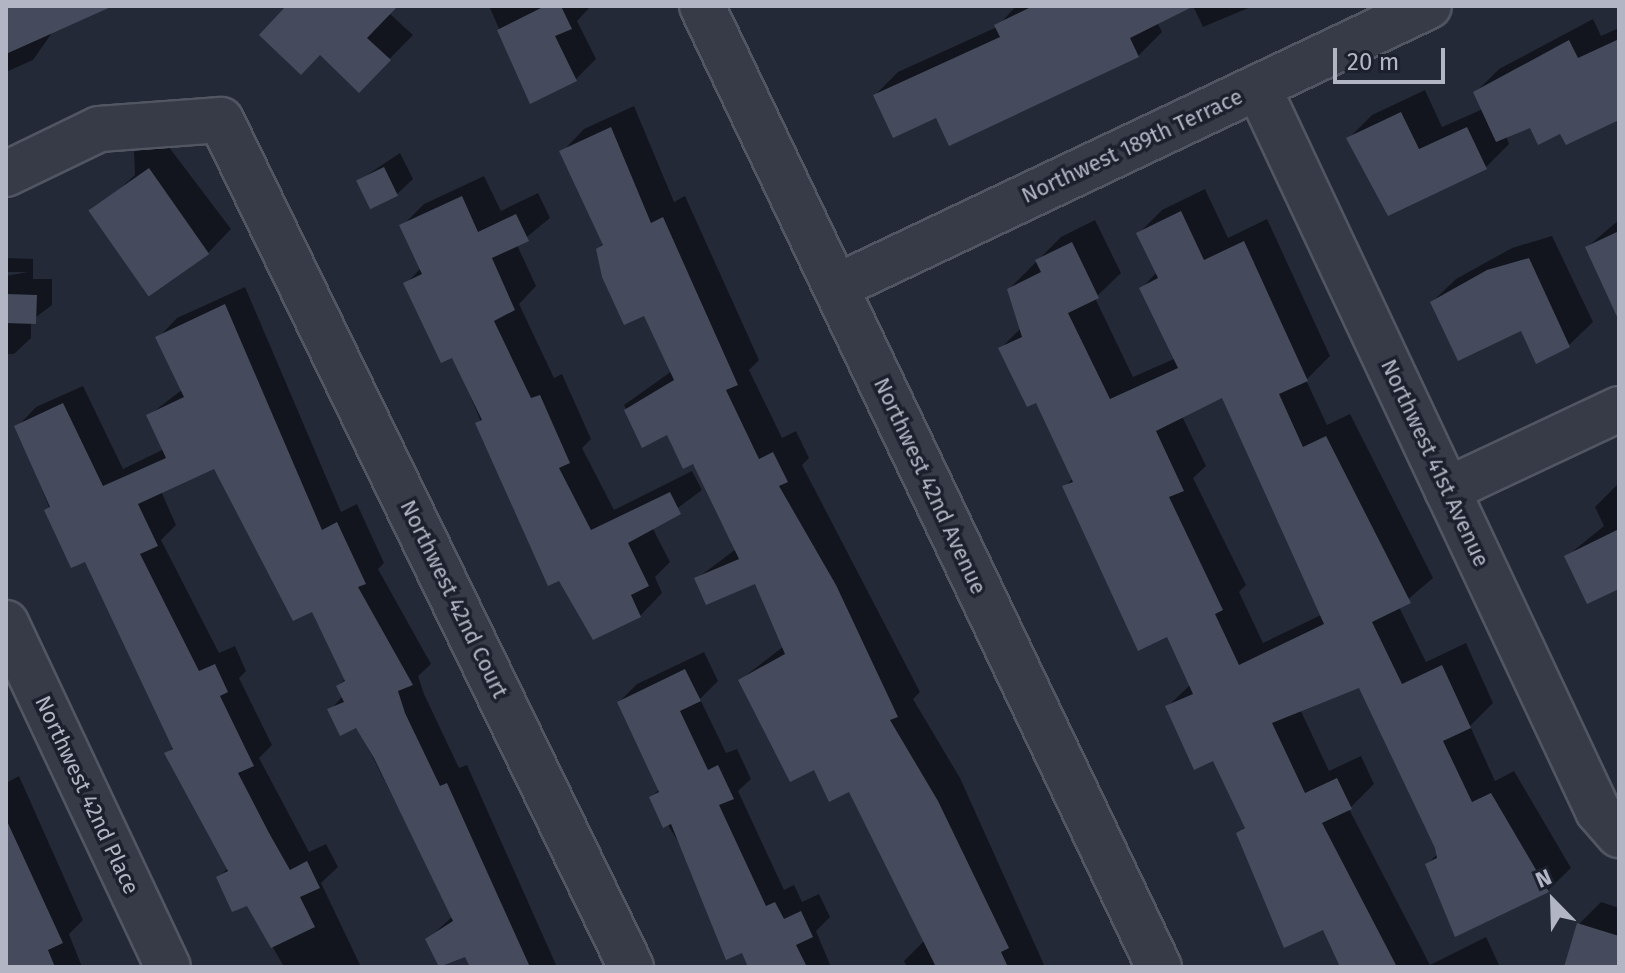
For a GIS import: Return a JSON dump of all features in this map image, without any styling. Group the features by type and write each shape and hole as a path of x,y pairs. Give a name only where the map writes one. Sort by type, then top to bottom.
{"street":[{"name":"Northwest 42nd Avenue","path":"702,6 1159,967"},
{"name":"Northwest 189th Terrace","path":"836,287 1429,6"},
{"name":"Northwest 41st Avenue","path":"1258,87 1598,811 1619,835"},
{"name":"Northwest 42nd Court","path":"6,174 99,129 221,120 631,967"},
{"path":"1447,490 1619,409"},
{"name":"Northwest 42nd Place","path":"6,623 168,967"}],"building":[{"path":"6,6 113,6 6,54"},
{"path":"286,6 398,6 367,38 391,60 359,93 320,55 301,75 259,35"},
{"path":"545,6 561,6 572,29 555,36 577,81 530,104 497,30"},
{"path":"1033,6 1194,6 1130,38 1139,57 949,146 936,118 893,138 873,95 1000,37 994,25"},
{"path":"1619,39 1619,120 1566,145 1560,134 1538,145 1530,128 1496,142 1473,92 1569,40 1578,58"},
{"path":"1401,112 1419,149 1467,127 1487,169 1388,216 1346,138"},
{"path":"611,127 651,223 663,217 738,385 726,390 759,459 773,452 788,482 779,486 836,585 898,717 890,720 938,801 1009,948 1001,952 1008,967 936,967 849,792 829,802 814,770 790,782 738,680 785,654 755,584 706,605 694,578 739,559 693,464 683,469 667,435 642,448 624,410 674,380 644,316 624,325 602,277 596,249 603,245 559,151"},
{"path":"384,167 398,196 370,209 356,181"},
{"path":"149,168 209,254 149,296 88,210"},
{"path":"462,196 478,232 516,214 529,241 492,258 515,310 494,321 531,398 540,395 570,463 559,468 591,530 670,492 681,514 628,543 649,586 631,595 641,617 593,640 559,581 548,586 475,423 482,420 452,358 441,363 403,283 422,274 399,225"},
{"path":"1181,211 1204,260 1244,241 1308,381 1279,394 1303,447 1326,436 1411,603 1372,622 1402,684 1442,665 1471,728 1443,741 1472,802 1491,793 1549,892 1455,937 1425,864 1437,858 1435,848 1359,688 1272,723 1305,793 1337,778 1352,809 1322,823 1397,967 1340,967 1323,930 1284,948 1236,833 1245,828 1213,761 1194,770 1165,706 1193,694 1167,637 1138,651 1062,486 1073,482 1036,403 1027,407 998,348 1022,337 1007,289 1041,272 1035,260 1072,242 1099,298 1068,313 1110,399 1178,368 1139,288 1158,278 1136,233","holes":["1222,398 1324,624 1239,665 1215,614 1223,610 1169,497 1184,491 1156,431"]},
{"path":"1619,231 1619,321 1585,247"},
{"path":"1529,258 1570,347 1536,364 1521,331 1458,361 1430,302 1487,270"},
{"path":"6,294 37,295 36,324 6,323"},
{"path":"225,304 322,530 337,522 366,584 358,587 413,685 398,691 405,713 440,786 447,783 530,967 470,967 465,957 439,967 425,939 453,921 374,758 356,728 340,736 327,709 344,702 336,686 345,681 312,612 293,621 214,469 138,504 158,546 140,554 199,671 215,664 228,692 220,696 254,766 238,773 269,833 290,870 307,861 320,888 300,897 315,927 271,948 247,906 232,912 216,877 228,871 164,753 173,749 85,562 71,568 44,510 50,507 14,426 63,403 103,486 166,458 146,415 184,397 155,337"},
{"path":"1619,529 1619,589 1587,604 1564,556"},
{"path":"685,669 701,701 680,711 708,770 718,765 734,799 719,805 766,906 775,902 784,919 801,911 813,937 796,945 807,967 748,967 742,953 726,960 671,824 663,828 649,797 659,792 617,702"},
{"path":"6,819 63,943 48,950 55,967 6,967"},
{"path":"1577,923 1619,936 1619,967 1564,967"}]}
